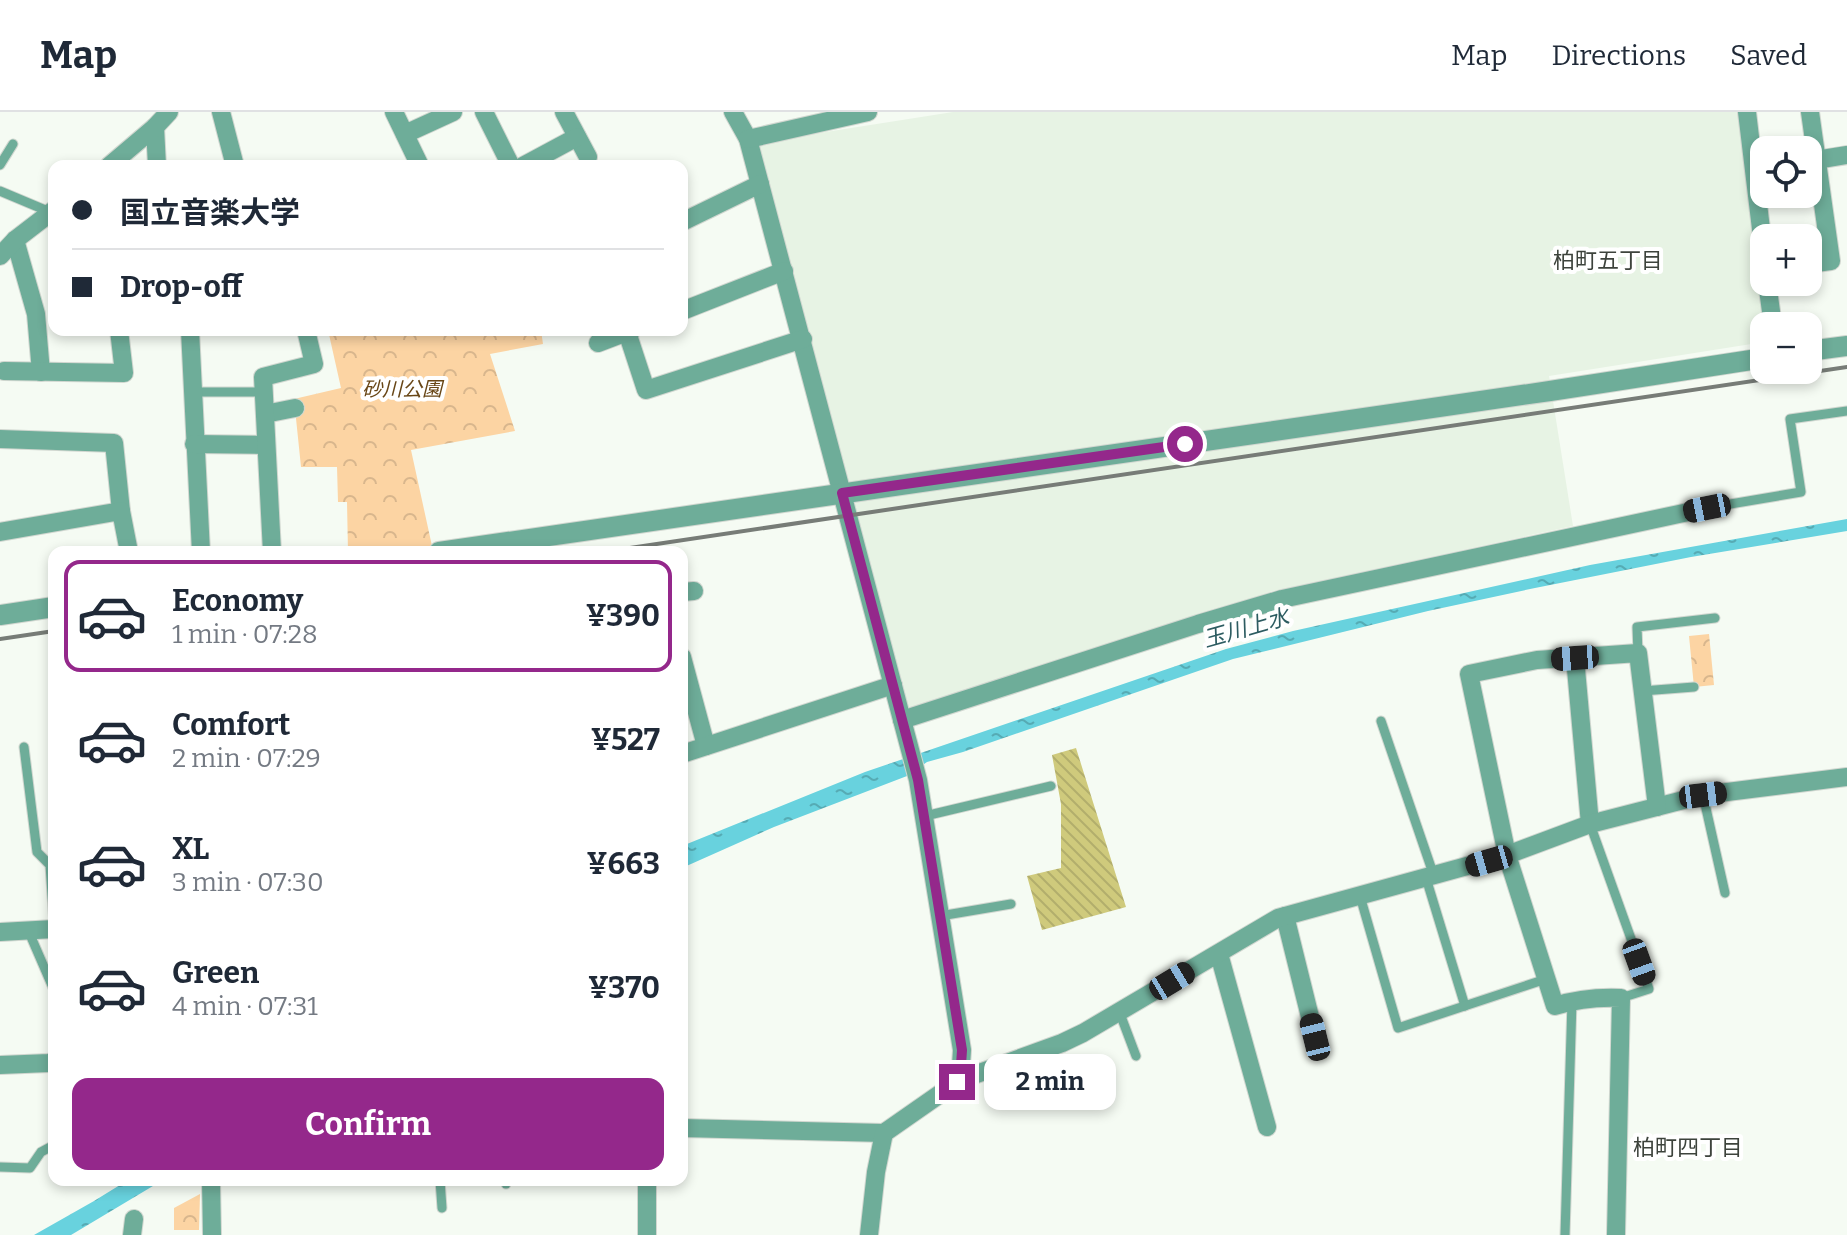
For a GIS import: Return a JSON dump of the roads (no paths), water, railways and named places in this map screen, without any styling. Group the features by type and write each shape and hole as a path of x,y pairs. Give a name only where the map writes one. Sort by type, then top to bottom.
{"street":[{"path":"116,160 169,112"},
{"path":"221,112 233,160"},
{"path":"394,112 417,160"},
{"path":"405,134 453,112"},
{"path":"484,112 508,160"},
{"path":"564,112 588,157"},
{"path":"733,112 748,139 918,780 962,1050 960,1080"},
{"path":"748,139 868,112"},
{"path":"1747,112 1760,224"},
{"path":"1810,112 1813,136"},
{"path":"155,127 157,160"},
{"path":"534,160 577,137"},
{"path":"1822,159 1847,155"},
{"path":"688,219 760,184"},
{"path":"1822,186 1839,260"},
{"path":"0,256 12,238 48,214"},
{"path":"12,238 36,314 41,372"},
{"path":"688,309 784,271"},
{"path":"4,371 124,373 120,336"},
{"path":"190,336 201,546"},
{"path":"272,546 263,377 314,364 307,336"},
{"path":"598,343 617,336"},
{"path":"631,336 646,390 803,339"},
{"path":"1822,349 1847,346"},
{"path":"480,546 1750,360"},
{"path":"265,414 295,408"},
{"path":"0,439 114,443 128,546"},
{"path":"194,444 266,445"},
{"path":"902,720 1282,599 1707,508"},
{"path":"0,532 121,511"},
{"path":"0,615 48,608"},
{"path":"1616,1235 1621,998 1601,997 1555,1006 1507,855 1469,674 1537,660 1638,653 1657,807"},
{"path":"1575,658 1590,824"},
{"path":"688,679 706,746"},
{"path":"688,752 893,685"},
{"path":"688,1128 884,1133 960,1080 1062,1043 1278,918 1507,855 1590,824 1703,795 1847,777"},
{"path":"1285,916 1315,1037"},
{"path":"0,932 48,928"},
{"path":"1219,954 1267,1127"},
{"path":"0,1065 48,1063"},
{"path":"869,1235 884,1133"},
{"path":"211,1186 212,1235"},
{"path":"647,1186 647,1235"}],"lane":[{"path":"0,165 13,144"},
{"path":"0,191 48,209"},
{"path":"192,392 264,392"},
{"path":"1707,508 1801,492 1790,419 1847,411"},
{"path":"1638,653 1637,627 1715,618"},
{"path":"1642,691 1694,687"},
{"path":"1381,721 1430,877 1465,1006"},
{"path":"24,747 37,852 48,863"},
{"path":"925,816 1051,786"},
{"path":"1703,795 1725,893"},
{"path":"1590,824 1649,989 1621,998"},
{"path":"1360,896 1398,1028 1546,979"},
{"path":"940,916 1011,904"},
{"path":"28,930 48,976"},
{"path":"1565,1235 1572,1001"},
{"path":"1119,1011 1136,1056"},
{"path":"0,1167 30,1168 41,1152 48,1148"},
{"path":"440,1186 442,1208"}],"water":[{"path":"1847,519 1847,531 1691,557 1535,588 1233,659 927,762 907,776 774,827 688,865 688,844 865,772 1226,649 1293,631 1590,565"},
{"path":"118,1186 153,1186 71,1235 34,1235"}],"railway":[{"path":"643,546 1847,367"},
{"path":"0,639 48,632"}],"district":[{"name":"柏町五丁目","path":"1608,260"},
{"name":"柏町四丁目","path":"1688,1147"}],"park label":[{"name":"砂川公園","path":"402,389"}],"water label":[{"name":"玉川上水","path":"1246,628"}]}
